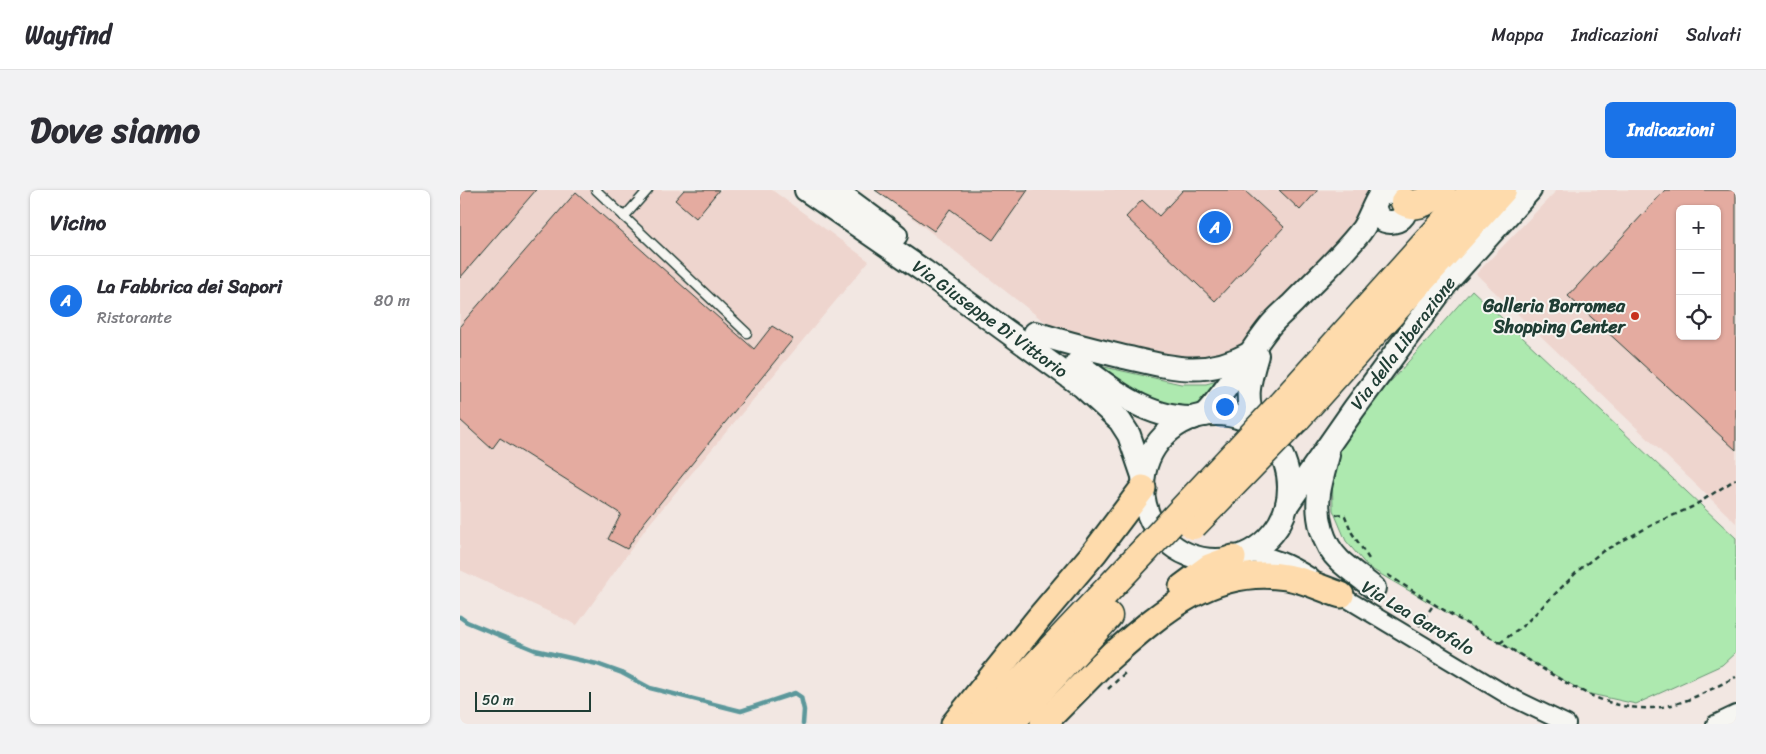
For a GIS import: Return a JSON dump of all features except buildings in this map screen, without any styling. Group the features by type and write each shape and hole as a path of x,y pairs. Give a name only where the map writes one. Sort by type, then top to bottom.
{"highway":[{"path":"1393,201 1419,204 1430,199 1441,190"},
{"path":"1288,412 1474,190"},
{"path":"981,724 1153,555 1502,190"},
{"path":"1010,724 1153,555"}],"main road":[{"name":"Via Giuseppe Di Vittorio","path":"806,190 916,266 1082,386 1113,415 1129,435 1143,482"},
{"name":"Via Giuseppe Di Vittorio","path":"835,190 1109,387 1144,407 1165,416 1177,418 1198,417"},
{"name":"Via della Liberazione","path":"1287,504 1332,439 1449,280 1530,190"},
{"path":"1240,556 1215,561 1197,558 1180,551 1165,540 1156,529 1144,504 1143,482 1147,463 1161,439 1172,429 1198,417 1224,393 1270,326 1345,250 1362,230 1393,201"},
{"path":"1035,333 1070,344 1180,369 1203,369 1219,366 1241,358 1257,344"},
{"path":"1257,344 1248,398 1251,414 1257,427"},
{"path":"1042,724 1100,665 1184,585 1209,567 1240,556 1266,540 1275,530 1287,504 1289,485 1283,459 1276,445 1257,427 1238,418 1226,415 1198,417"},
{"path":"1332,439 1319,493 1323,533 1330,548 1340,561 1374,588"},
{"path":"954,724 1094,552 1143,482"},
{"path":"1100,665 1160,614 1202,589 1225,581 1266,575 1288,578 1341,595"}],"street":[{"name":"Via Lea Garofalo","path":"1240,556 1262,554 1278,558 1507,695 1567,724"},
{"path":"1715,724 1736,714"}],"lane":[{"path":"596,190 748,333"},
{"path":"624,217 648,190"}],"path":[{"path":"1500,643 1525,624 1580,569 1604,551 1692,506 1736,479"},
{"path":"1412,638 1434,604 1586,693 1616,704 1634,708 1652,708 1688,700 1736,677"},
{"path":"1102,695 1128,670"}],"shaded area":[{"path":"460,190 772,190 869,261 646,528 577,625 460,570"},
{"path":"877,190 1382,190 1264,327 1236,347 1220,356 1205,361 1068,341"},
{"name":"Galleria Borromea Shopping Center","path":"1557,190 1736,190 1736,523 1476,274"}],"green space":[{"path":"1472,290 1736,538 1736,652 1722,665 1636,704 1586,693 1368,567 1346,541 1333,510 1332,467 1344,434"},
{"path":"1100,366 1181,384 1206,384 1225,379 1206,401 1194,408 1177,408 1131,391"}],"waterway":[{"path":"460,617 467,622 535,650 597,664 622,673 650,688 741,711 795,693 801,697 804,710 803,724"}],"place":[{"name":"La Fabbrica dei Sapori","path":"1215,227"},
{"name":"Galleria Borromea Shopping Center","path":"1635,316"}]}
